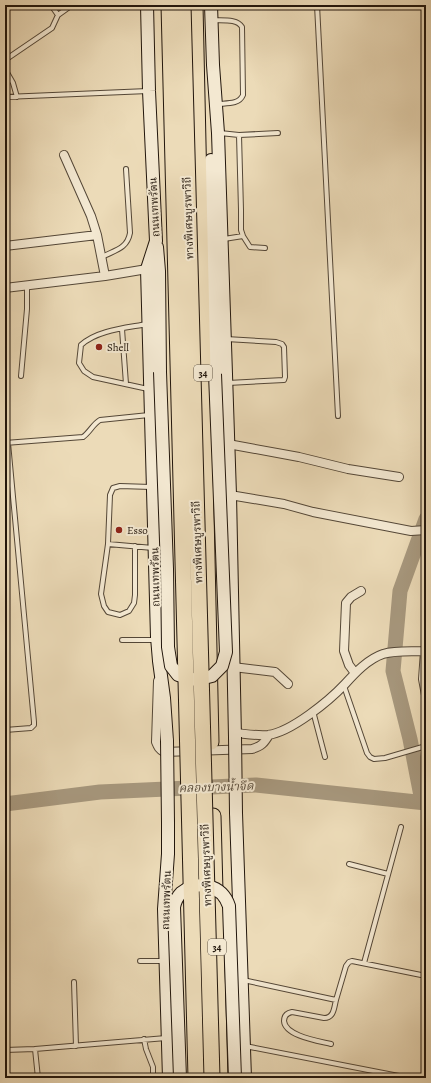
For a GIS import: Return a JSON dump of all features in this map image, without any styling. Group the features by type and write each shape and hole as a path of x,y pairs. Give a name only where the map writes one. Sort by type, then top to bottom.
{"highway":[{"name":"ถนนเทพรัตน","path":"164,5 192,1078"},
{"name":"ทางพิเศษบูรพาวิถี","path":"169,5 196,1078"},
{"name":"ทางพิเศษบูรพาวิถี","path":"183,5 212,1078"},
{"name":"34","path":"195,5 220,1078"}],"main road":[{"name":"ถนนเทพรัตน","path":"147,5 149,91 156,241 147,269 157,640 164,698 167,741 168,854 164,909 169,1078"},
{"name":"34","path":"211,5 222,239 230,495 236,813 243,980 245,1078"},
{"path":"156,241 159,271 160,372 167,569 168,647 171,666 178,675 196,680 212,676 222,666 226,652 215,374 211,204 213,65"},
{"path":"180,1078 174,907 176,899 180,893 195,886 208,886 221,892 230,906 235,1078"}],"street":[{"path":"64,155 91,216 97,235 105,276"},
{"path":"5,246 97,235"},
{"path":"5,288 105,276 147,269"},
{"path":"228,444 299,457 348,469 399,477"},
{"path":"230,495 284,504 313,512 411,531 426,530"},
{"path":"355,673 349,665 344,651 346,604 351,597 361,591"},
{"path":"235,735 269,735 299,722 344,686 355,673 382,654 426,651 423,679 426,695"},
{"path":"159,661 156,742 160,750 164,752 252,749 264,743 269,735"},
{"path":"233,667 276,672 288,684"}],"lane":[{"path":"51,5 58,15"},
{"path":"5,60 52,28 58,15 72,5"},
{"path":"317,5 338,416"},
{"path":"212,20 236,22 240,24 242,28 242,99 237,102 216,104"},
{"path":"5,69 13,83 17,97"},
{"path":"5,97 149,91"},
{"path":"218,133 239,135 278,134"},
{"path":"239,135 241,230 250,247 265,248"},
{"path":"101,257 125,245 129,238 130,233 126,169"},
{"path":"222,239 244,236"},
{"path":"21,376 28,309 28,285"},
{"path":"149,323 99,334 87,339 81,345 79,364 84,372 93,377 150,390"},
{"path":"122,329 126,384"},
{"path":"225,339 276,342 282,344 284,347 285,377 284,380 280,381 226,384"},
{"path":"5,730 31,728 34,725 6,443 83,437 96,422 100,420 151,415"},
{"path":"135,546 134,604 129,611 120,615 108,612 104,606 101,594 108,544 110,495 113,488 120,486 153,487"},
{"path":"108,544 155,548"},
{"path":"122,640 157,640"},
{"path":"344,686 367,753 370,757 374,759 385,758 408,750 426,746"},
{"path":"313,711 325,757"},
{"path":"364,964 401,827"},
{"path":"349,864 388,874"},
{"path":"140,961 165,961"},
{"path":"331,1044 295,1034 288,1030 284,1020 285,1015 292,1012 328,1018 333,1012 346,966 349,962 352,961 426,976"},
{"path":"243,980 336,1000"},
{"path":"74,982 76,1046"},
{"path":"5,1050 76,1046 168,1038"},
{"path":"144,1039 146,1049 153,1066 153,1078"},
{"path":"245,1046 409,1078"},
{"path":"35,1049 38,1078"}],"waterway":[{"path":"422,801 410,739 393,671 400,591 426,519"},
{"name":"คลองบางน้ำจืด","path":"5,804 100,792 256,785 426,803"}],"place":[{"name":"Shell","path":"99,347"},
{"name":"Esso","path":"119,530"}]}
